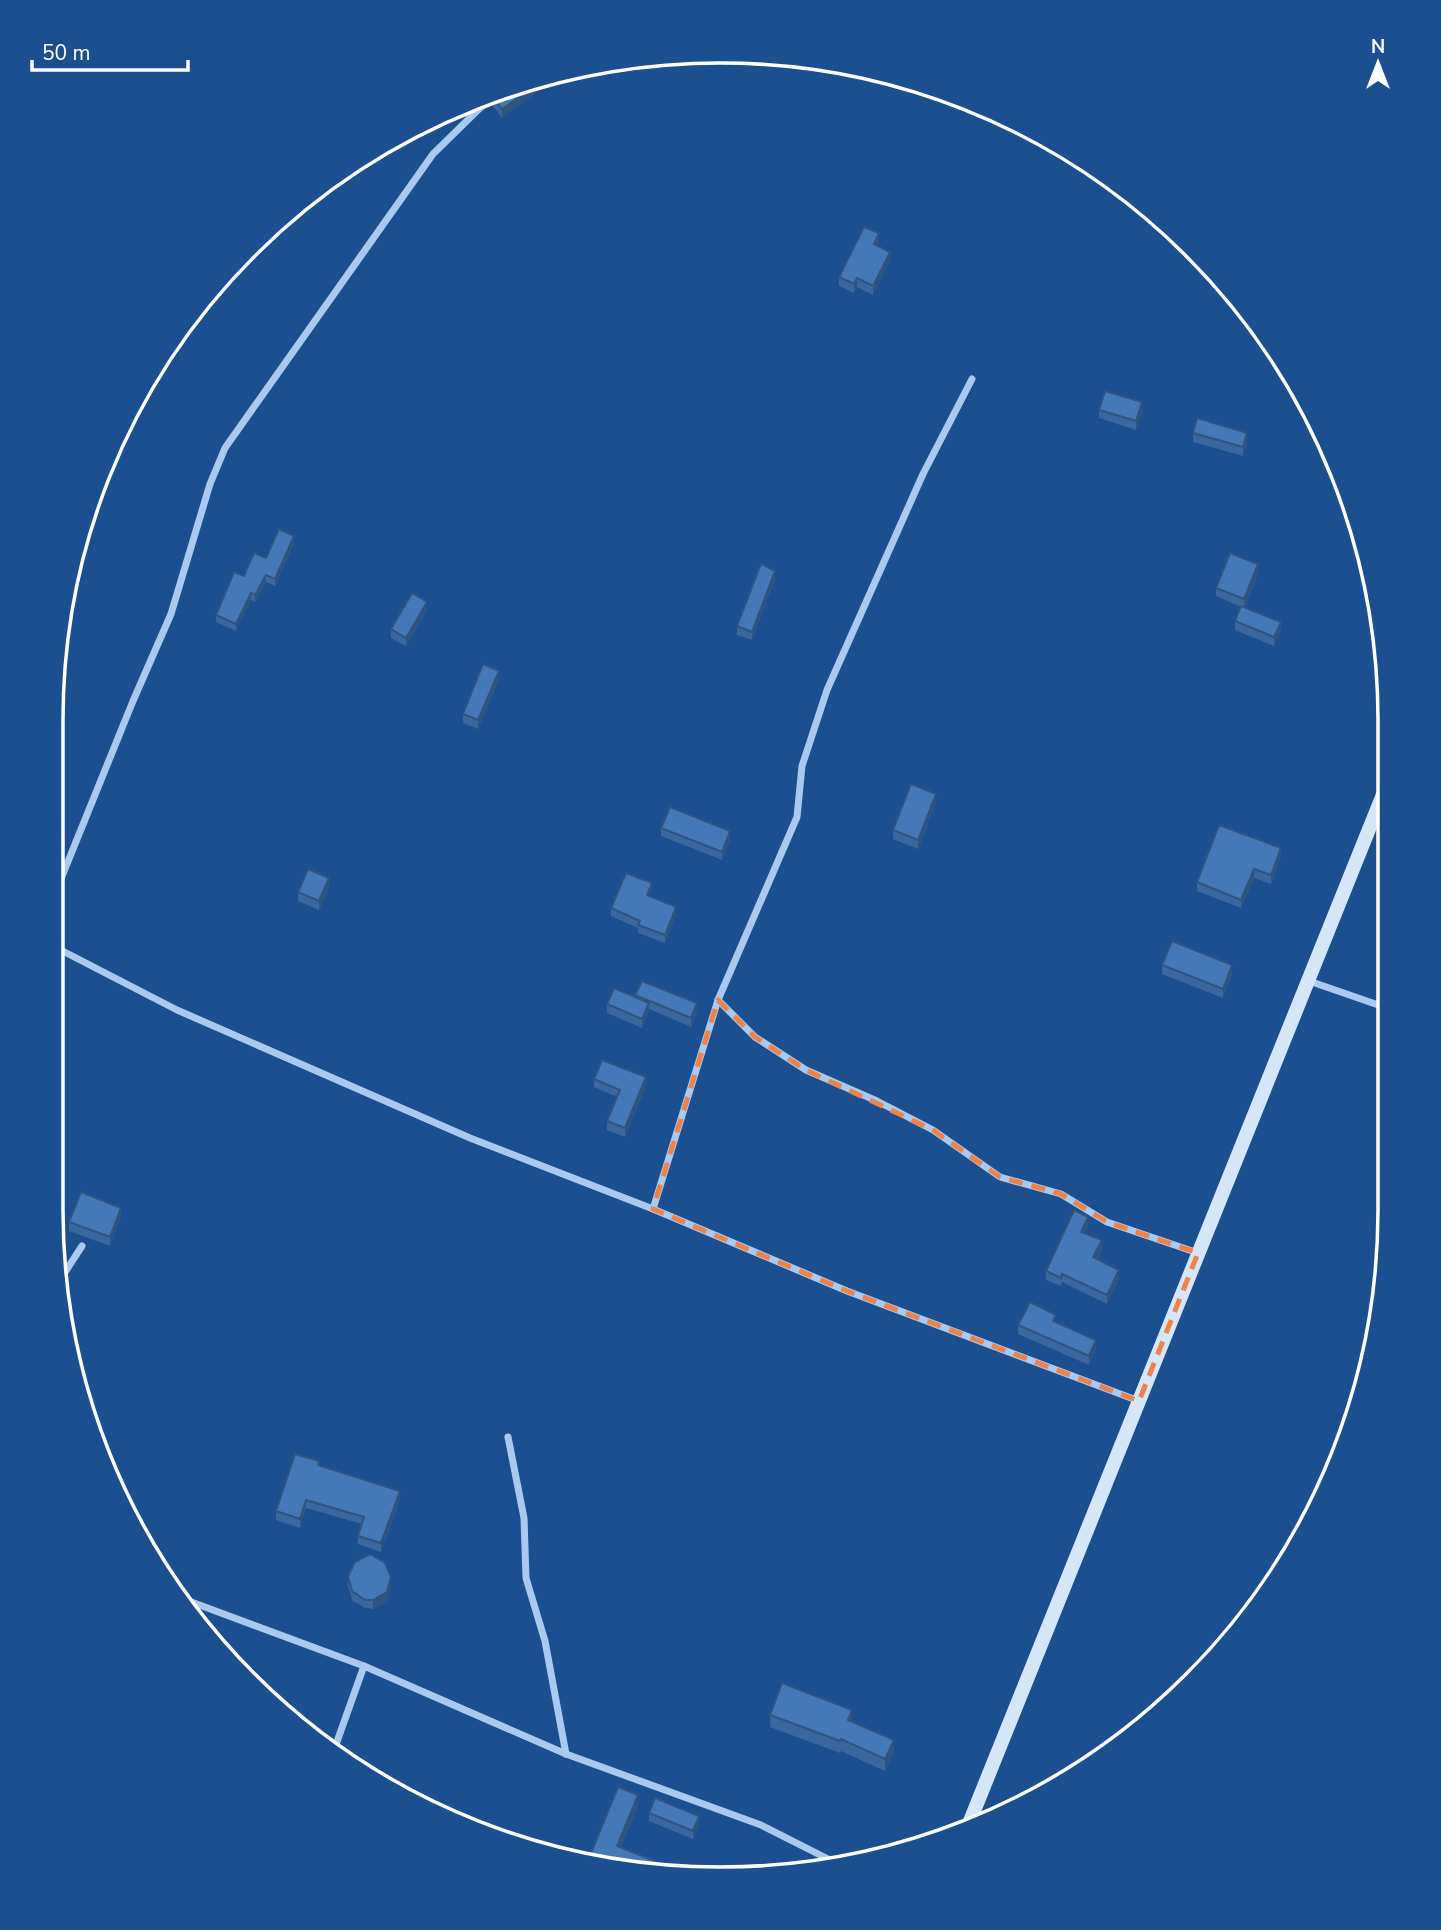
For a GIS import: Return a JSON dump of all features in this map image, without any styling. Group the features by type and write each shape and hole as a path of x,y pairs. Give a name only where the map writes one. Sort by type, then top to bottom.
{"street":[{"path":"63,874 171,614 210,484 225,448 433,154 478,109"},
{"path":"653,1209 718,1000 797,817 803,766 827,690 923,474 972,379"},
{"path":"972,1817 1378,806"},
{"path":"63,950 190,1016 470,1138 653,1209 847,1292 1139,1401"},
{"path":"1308,981 1378,1005"},
{"path":"718,1000 755,1037 806,1070 877,1101 933,1130 1000,1177 1061,1194 1107,1222 1198,1253"},
{"path":"66,1271 82,1246"},
{"path":"508,1437 524,1518 526,1578 545,1641 566,1754"},
{"path":"194,1603 364,1666 566,1754 761,1825 827,1858"},
{"path":"337,1743 364,1666"}],"highlighted area":[{"path":"718,1000 755,1037 806,1070 933,1130 1000,1177 1061,1194 1107,1222 1198,1253 1139,1401 847,1291 653,1209"}],"building":[{"path":"523,93 502,109 497,103"},
{"path":"864,227 879,233 874,244 890,252 873,286 857,278 854,284 839,277"},
{"path":"1105,391 1142,402 1136,421 1099,410"},
{"path":"1197,418 1247,433 1243,447 1193,433"},
{"path":"279,529 294,536 275,579 266,575 255,595 251,593 236,624 216,615 234,572 244,576 254,553 266,558"},
{"path":"1230,553 1258,564 1244,599 1216,588"},
{"path":"761,564 775,571 752,632 737,626"},
{"path":"412,593 427,602 406,638 391,629"},
{"path":"1241,606 1281,622 1274,637 1235,621"},
{"path":"483,664 499,671 478,720 463,714"},
{"path":"911,784 936,794 918,840 893,830"},
{"path":"670,807 730,831 722,852 661,828"},
{"path":"1219,825 1281,848 1271,875 1254,869 1241,900 1197,882"},
{"path":"308,869 329,878 319,901 298,892"},
{"path":"626,873 652,883 647,895 676,907 665,935 638,925 640,921 611,908"},
{"path":"1172,941 1232,965 1223,989 1162,965"},
{"path":"642,981 697,1003 691,1018 635,995"},
{"path":"614,988 649,1003 642,1019 607,1004"},
{"path":"602,1060 646,1077 625,1128 607,1121 620,1090 594,1079"},
{"path":"81,1192 121,1208 110,1237 69,1222"},
{"path":"1074,1210 1088,1217 1081,1232 1102,1240 1093,1257 1119,1270 1107,1295 1062,1274 1061,1278 1046,1271"},
{"path":"1030,1302 1056,1315 1053,1321 1096,1340 1089,1356 1018,1325"},
{"path":"295,1454 319,1461 318,1465 400,1491 381,1543 358,1536 364,1517 306,1500 300,1519 276,1511"},
{"path":"370,1554 385,1563 391,1577 387,1592 373,1600 365,1600 352,1591 348,1576 355,1562"},
{"path":"782,1683 852,1710 848,1720 894,1740 885,1759 841,1739 840,1741 770,1715"},
{"path":"618,1787 638,1795 617,1846 663,1864 591,1853"},
{"path":"655,1798 699,1816 693,1831 649,1813"}]}
